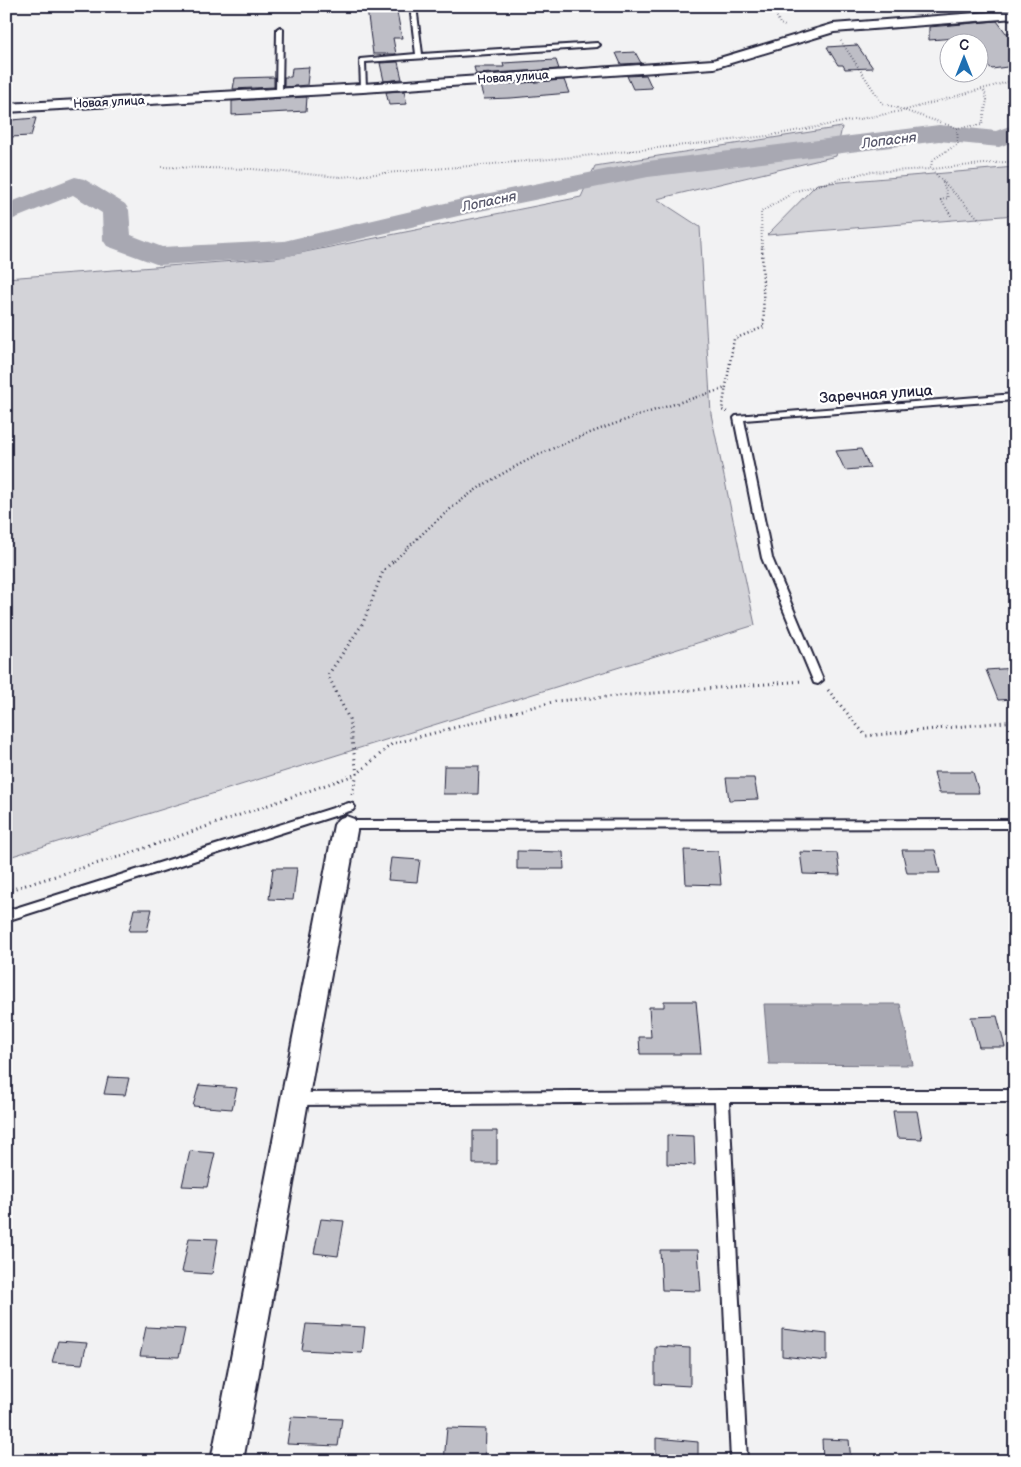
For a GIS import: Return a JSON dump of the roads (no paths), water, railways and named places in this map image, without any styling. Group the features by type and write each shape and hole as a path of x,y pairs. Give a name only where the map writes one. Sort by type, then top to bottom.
{"street":[{"name":"Новая улица","path":"6,108 363,88 714,64 833,28 1015,14"},
{"path":"227,1461 348,816"}],"lane":[{"path":"413,6 419,56"},
{"path":"279,93 280,29"},
{"path":"363,88 362,60 597,45"},
{"name":"Заречная улица","path":"818,680 767,558 739,418 1015,397"},
{"path":"6,916 348,816 1015,824"},
{"path":"722,1096 739,1461"},
{"path":"294,1099 1015,1096"}],"waterway":[{"name":"Лопасня","path":"6,214 75,185 115,210 117,240 159,256 284,249 475,204 648,169 939,133 999,139 1015,132"}]}
